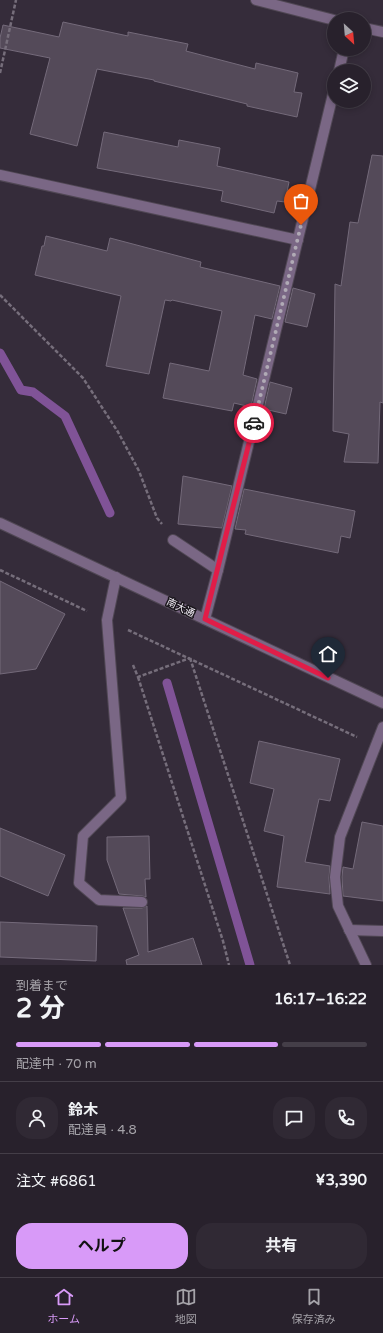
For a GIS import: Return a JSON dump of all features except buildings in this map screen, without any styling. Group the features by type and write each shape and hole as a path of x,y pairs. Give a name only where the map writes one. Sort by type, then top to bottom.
{"street":[{"path":"256,0 327,18"},
{"path":"371,29 383,32"},
{"path":"205,619 330,108"},
{"path":"0,175 298,240"},
{"name":"南大通","path":"0,523 383,703"},
{"path":"173,540 218,570"},
{"path":"116,577 107,620 121,798 83,836 79,883 99,900 142,902"},
{"path":"366,965 338,906 335,877 340,837 383,727"},
{"path":"349,930 383,932"}],"path":[{"path":"0,73 16,0"},
{"path":"0,296 83,378 139,471 157,518 173,540"},
{"path":"138,676 190,658 375,746"},
{"path":"190,658 290,965"},
{"path":"132,662 138,676 229,965"}],"waterway":[{"path":"0,353 21,390 33,392 65,416 110,513"},
{"path":"167,683 250,965"}],"way so far":[{"path":"254,423 301,225"}],"route":[{"path":"254,423 205,619 328,678"}]}
